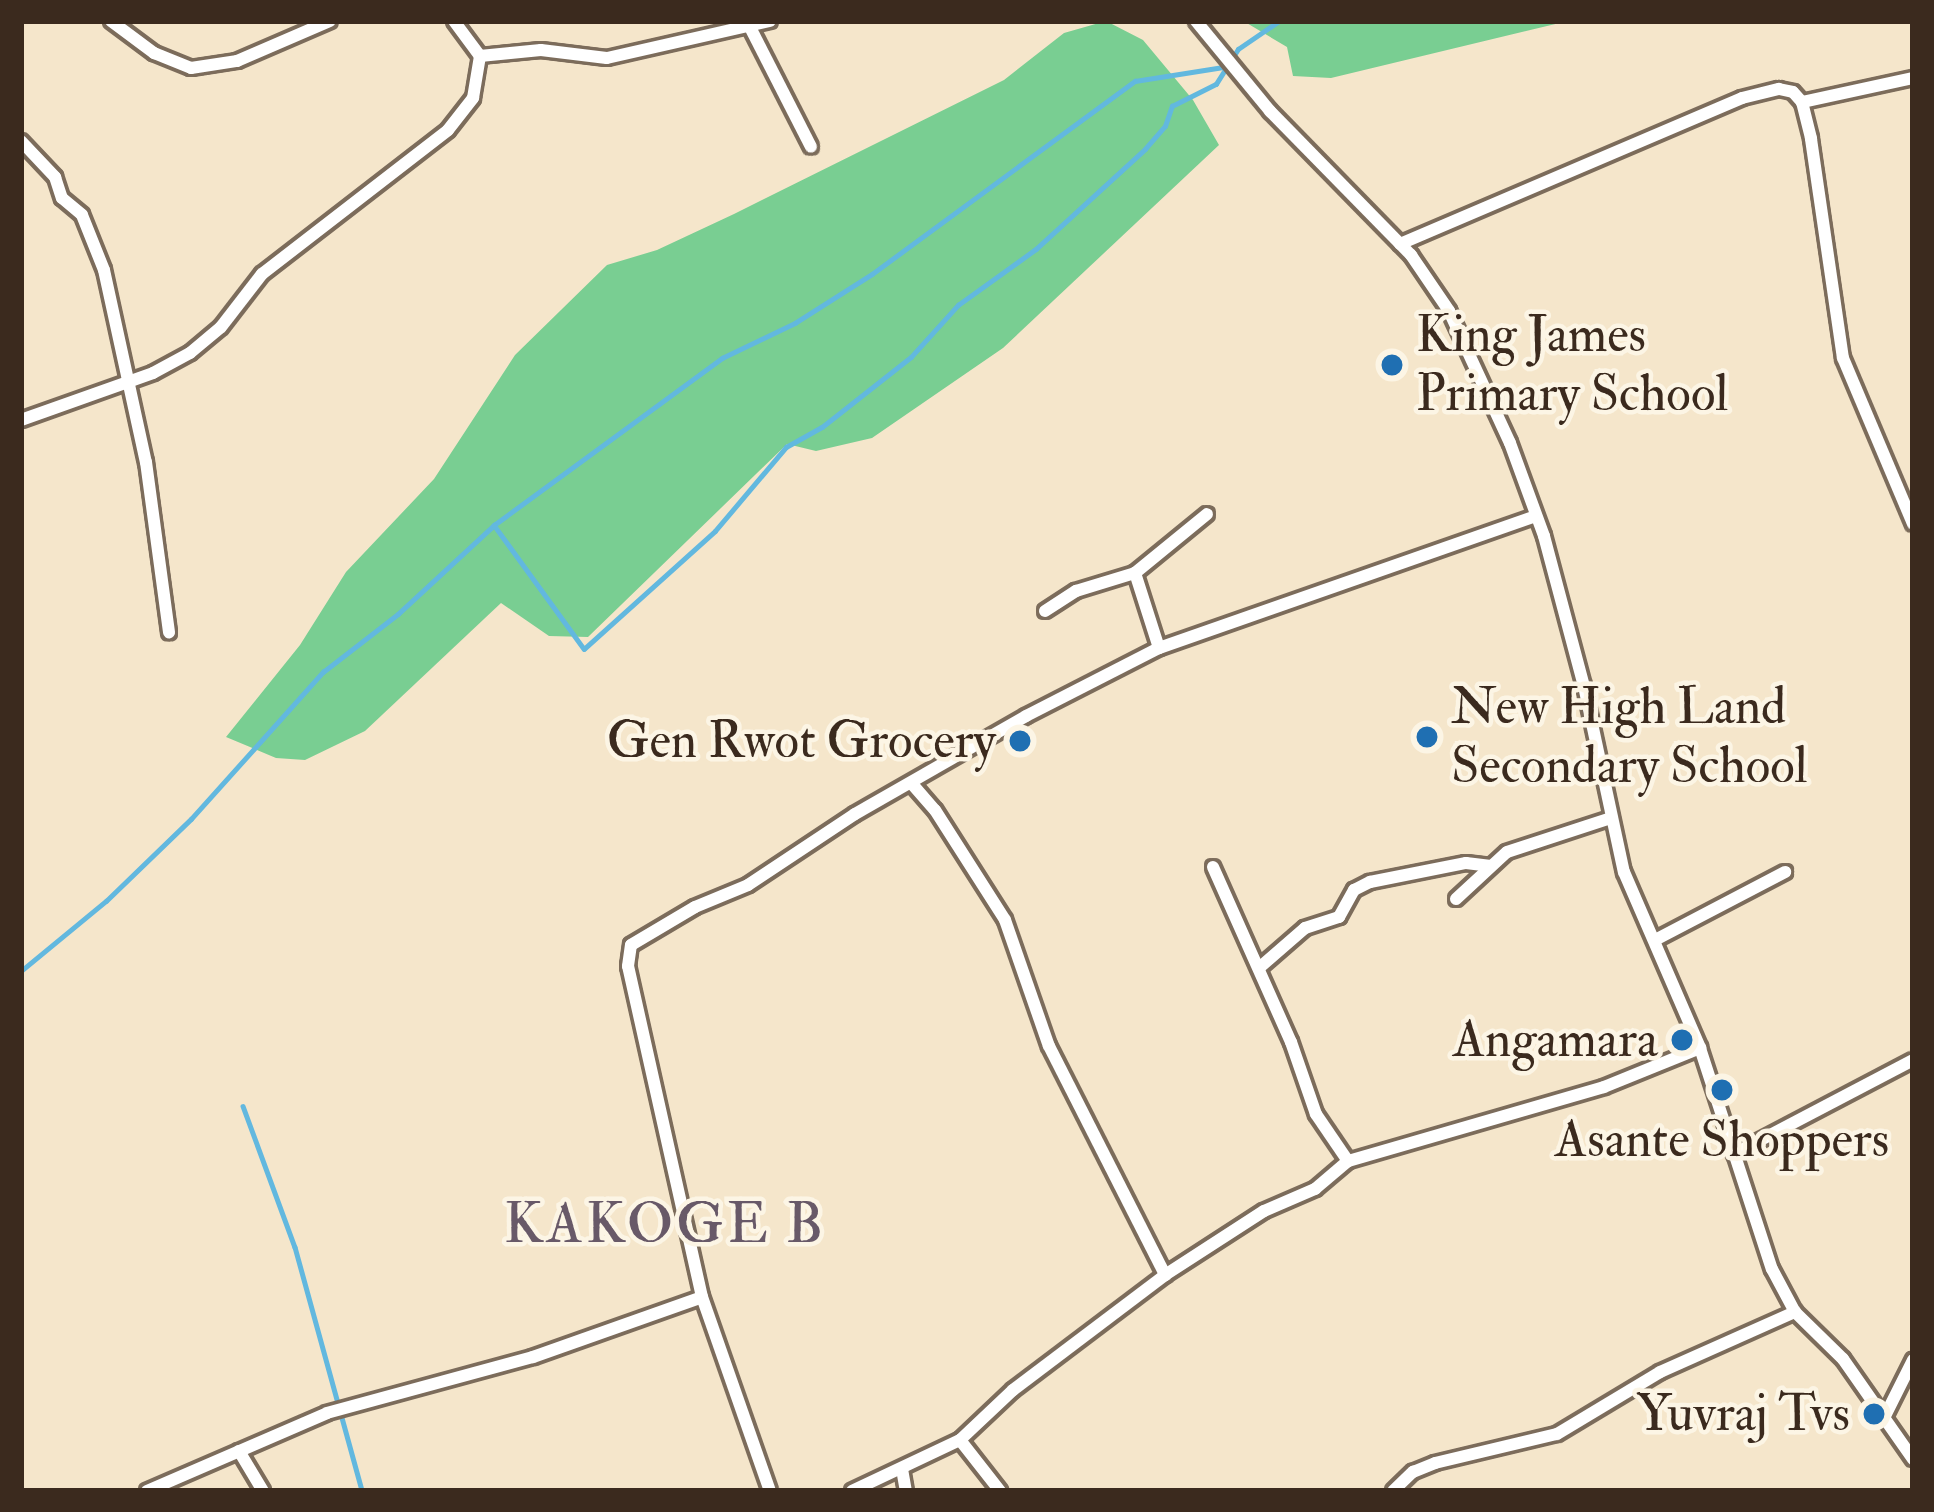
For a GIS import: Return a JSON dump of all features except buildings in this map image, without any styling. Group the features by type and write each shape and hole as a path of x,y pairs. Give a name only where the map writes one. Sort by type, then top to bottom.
{"street":[{"path":"111,21 154,52 191,68 237,62 330,21"},
{"path":"21,420 190,353 221,327 262,274 434,143 473,98 480,56 454,21"},
{"path":"480,56 541,50 607,58 752,29 770,21"},
{"path":"1196,21 1270,111 1400,244 1449,311 1510,443 1536,516 1562,595 1624,872 1700,1048 1763,1246 1796,1312 1843,1359 1913,1460"},
{"path":"752,29 811,146"},
{"path":"1400,244 1742,98 1779,89 1802,102 1913,78"},
{"path":"1802,102 1839,345 1913,524"},
{"path":"21,141 26,156 52,172 62,198 86,222 113,305 165,573 169,632"},
{"path":"1894,482 1913,475"},
{"path":"1045,610 1076,591 1135,573 1207,514"},
{"path":"770,1491 702,1297 628,966 631,945 695,907 748,885 855,814 914,785 1026,716 1159,648 1536,516"},
{"path":"1135,573 1159,648"},
{"path":"914,785 1005,920 1049,1046 1165,1275"},
{"path":"1456,899 1507,852 1612,818"},
{"path":"1259,968 1305,928 1340,917 1354,890 1370,882 1466,863 1491,866"},
{"path":"1213,867 1316,1114 1348,1161"},
{"path":"1655,940 1785,872"},
{"path":"852,1491 960,1440 1013,1390 1165,1275 1264,1211 1315,1189 1348,1161 1604,1087 1700,1048"},
{"path":"1734,1154 1913,1060"},
{"path":"147,1491 346,1406 532,1357 702,1297"},
{"path":"1393,1491 1413,1472 1435,1463 1557,1434 1660,1372 1796,1312"},
{"path":"1885,1417 1913,1360"},
{"path":"960,1440 1000,1491"},
{"path":"239,1450 263,1491"},
{"path":"902,1469 906,1491"}],"green space":[{"path":"1106,21 1143,40 1193,100 1219,145 1003,348 872,438 816,451 787,444 588,637 549,636 501,603 365,731 305,760 276,758 226,737 300,645 346,572 434,479 515,355 607,265 657,250 734,214 1004,80 1064,33"},
{"path":"1568,21 1331,78 1293,76 1287,47 1245,22"}],"waterway":[{"path":"21,971 106,901 191,819 323,672 398,614 494,525 584,649 715,531 786,447 822,427 911,357 958,305 1036,249 1145,149 1165,126 1172,106 1216,84 1238,49 1279,21"},
{"path":"494,525 722,358 795,323 872,274 1135,81 1223,67"},
{"path":"243,1106 295,1247 362,1491"}],"place":[{"name":"King James Primary School","path":"1392,365"},
{"name":"New High Land Secondary School","path":"1427,737"},
{"name":"Gen Rwot Grocery","path":"1020,741"},
{"name":"Angamara","path":"1682,1040"},
{"name":"Asante Shoppers","path":"1722,1090"},
{"name":"Yuvraj Tvs","path":"1874,1414"}],"district":[{"name":"KAKOGE B","path":"665,1225"}]}
